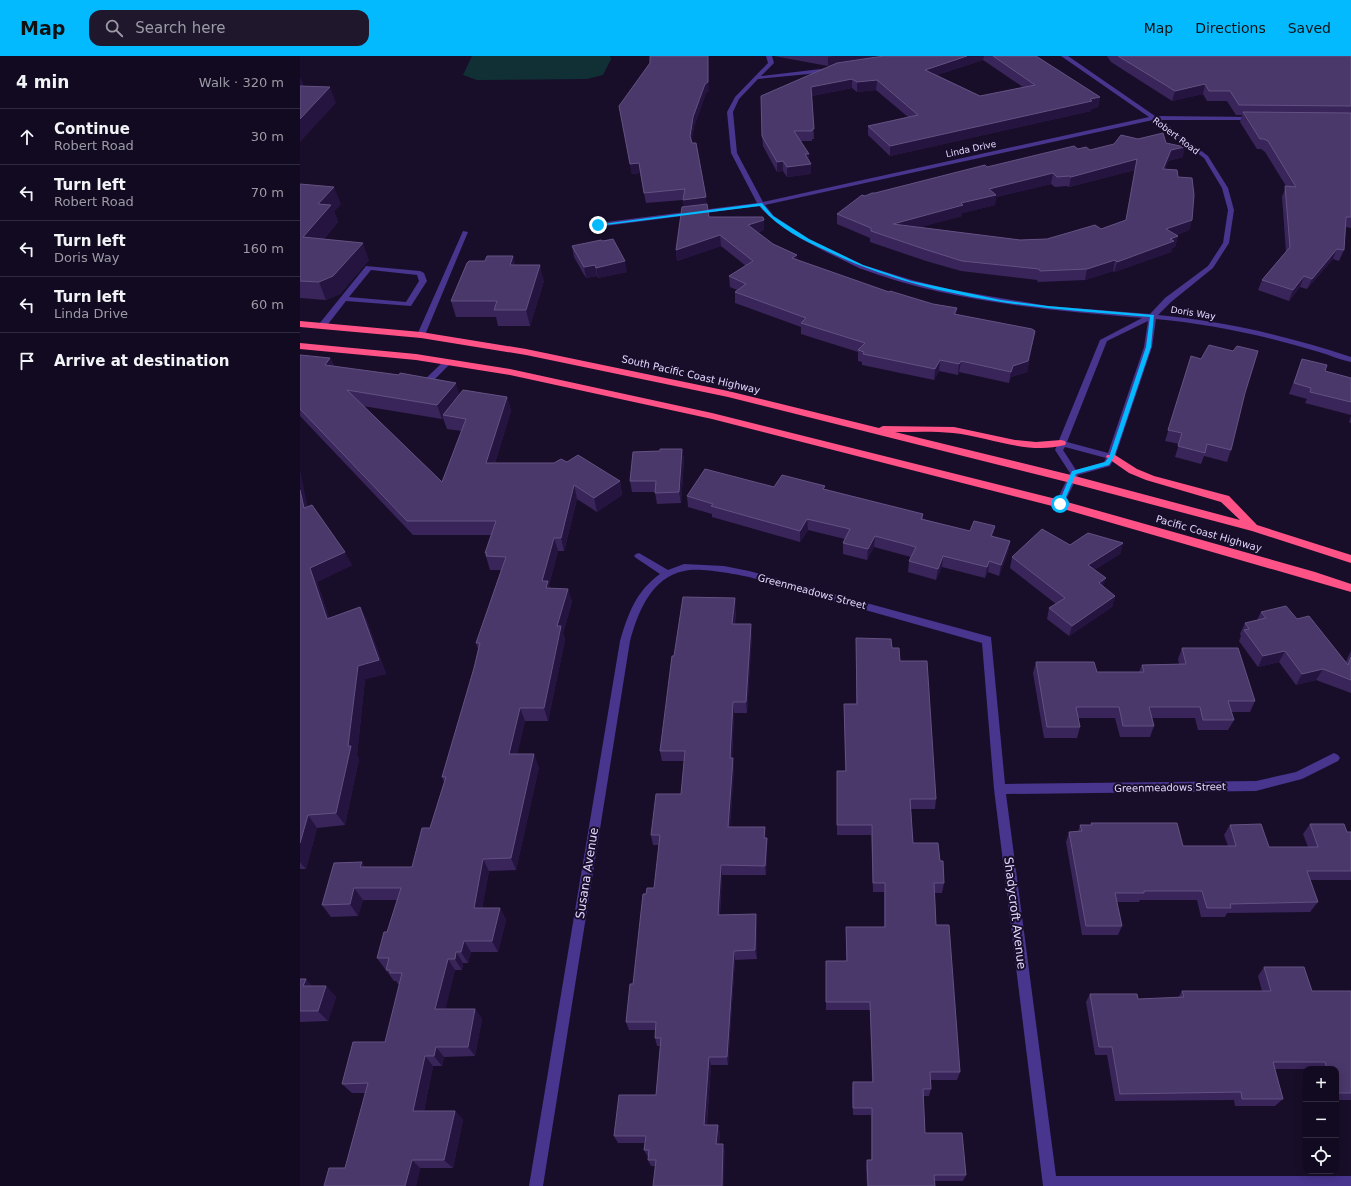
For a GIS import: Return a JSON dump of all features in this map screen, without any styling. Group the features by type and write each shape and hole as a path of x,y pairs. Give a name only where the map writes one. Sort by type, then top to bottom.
{"highway":[{"name":"South Pacific Coast Highway","path":"300,324 421,334 619,370 728,394 864,428 1073,476"},
{"path":"300,346 416,356 595,389 712,416 1060,504"},
{"path":"864,428 932,428 954,430 1015,443 1036,445 1061,443"},
{"path":"1111,457 1133,471 1150,478 1225,500 1254,528"},
{"name":"Pacific Coast Highway","path":"1073,476 1254,528 1351,560"},
{"name":"Pacific Coast Highway","path":"1060,504 1311,575 1351,588"}],"street":[{"name":"Doris Way","path":"769,56 771,62 737,98 730,112 734,153 762,204 772,217 807,240 861,266 910,282 1024,304 1188,320 1254,333 1322,350 1351,360"},
{"name":"Robert Road","path":"1061,443 1104,340 1153,316 1168,300 1211,266 1226,243 1231,210 1225,188 1206,158 1173,131 1064,56"},
{"path":"756,78 836,69"},
{"name":"Linda Drive","path":"598,225 762,204 1153,118 1264,118"},
{"path":"421,334 465,232"},
{"path":"322,326 369,268 420,273 423,281 408,304 344,299"},
{"path":"1060,504 1073,476 1107,464 1111,457 1148,347 1153,316"},
{"path":"438,389 423,386 448,362"},
{"path":"1073,476 1059,450 1061,443 1111,457"},
{"path":"639,556 668,574"},
{"name":"Greenmeadows Street","path":"668,574 684,567 703,567 749,574 987,640"},
{"name":"Susana Avenue","path":"536,1186 625,641 632,614 642,595 668,574"},
{"name":"Shadycroft Avenue","path":"987,640 1000,789 1050,1184"},
{"name":"Greenmeadows Street","path":"1000,789 1256,786 1298,776 1334,758"},
{"path":"1050,1184 1351,1183"}],"green space":[{"path":"472,56 610,56 611,59 603,75 587,79 477,80 463,75"}],"building":[{"path":"650,56 708,56 708,82 705,84 693,117 690,136 692,143 696,143 706,197 683,200 685,189 644,193 639,163 630,164 619,106 650,63"},
{"path":"884,56 967,56 925,70 980,96 1035,85 993,56 1036,56 1100,97 1090,99 1092,101 890,146 868,126 918,115 877,80 857,82 852,79 811,87 814,129 812,129 812,131 794,131 809,154 805,154 811,164 787,167 783,161 777,162 762,136 761,96 837,63"},
{"path":"1118,56 1351,56 1351,106 1239,105 1230,91 1209,91 1205,84 1175,91"},
{"path":"300,86 330,87 300,119"},
{"path":"1243,112 1351,113 1351,217 1346,217 1344,250 1337,249 1312,279 1304,276 1293,290 1262,280 1290,247 1285,186 1296,187 1268,141 1260,139"},
{"path":"1163,133 1166,143 1185,147 1171,150 1163,169 1177,170 1178,177 1192,178 1194,195 1192,220 1166,229 1178,236 1170,239 1174,241 1117,262 1115,260 1087,269 1040,271 1039,269 962,261 871,231 871,228 837,214 862,195 865,196 985,165 987,167 1074,146 1078,149 1086,147 1090,150 1114,144 1121,135 1138,139","holes":["1137,159 1126,220 1101,229 1095,225 1047,239 1020,240 893,224 963,205 961,203 996,195 989,189 1053,173 1057,177 1071,177"]},
{"path":"300,184 334,187 318,204 331,205 303,237 363,243 333,276 319,282 300,281"},
{"path":"707,204 709,217 763,217 764,220 748,225 773,244 797,255 792,258 889,292 890,291 933,304 957,308 954,314 1032,329 1035,331 1028,361 1013,366 1011,372 961,361 959,364 940,360 935,369 863,354 864,352 858,350 865,343 801,323 806,318 735,292 746,284 729,276 753,261 720,235 676,250 682,207"},
{"path":"613,239 625,261 596,268 595,265 584,267 572,246 601,240"},
{"path":"487,256 513,256 510,265 540,265 526,310 494,310 497,301 451,301 467,263 469,261 485,261"},
{"path":"1209,345 1233,351 1237,346 1258,351 1245,393 1231,450 1207,444 1205,453 1178,446 1182,433 1168,430 1191,356 1201,359"},
{"path":"300,355 330,358 325,365 399,375 400,373 456,383 437,405 347,390 442,482 466,419 443,415 463,390 507,397 486,463 554,463 561,459 567,462 578,455 620,481 594,498 574,485 561,538 554,538 542,581 548,581 546,588 568,589 557,626 561,626 544,708 520,708 509,754 534,754 511,858 483,859 474,908 500,908 492,941 464,941 461,952 456,952 455,959 448,959 435,1009 475,1009 468,1047 436,1047 434,1056 425,1056 413,1111 455,1111 444,1160 412,1160 405,1186 324,1186 329,1168 345,1168 368,1083 342,1084 353,1042 385,1042 402,973 390,973 390,970 386,970 389,958 377,958 384,932 387,932 401,888 354,888 350,904 322,905 334,863 362,862 360,867 412,867 422,828 430,828 446,777 442,777 480,643 476,643 506,557 486,556 487,553 485,553 496,521 407,521 300,409"},
{"path":"1302,359 1327,365 1325,371 1351,378 1351,402 1310,392 1311,388 1294,383"},
{"path":"660,449 682,449 679,492 655,493 656,481 630,481 633,452 660,451"},
{"path":"705,469 774,487 782,475 825,486 823,489 923,514 921,519 970,531 974,521 995,526 991,536 1010,541 1001,565 989,561 987,567 943,556 938,569 909,561 916,547 875,536 868,549 843,543 850,529 807,519 800,531 711,506 713,504 687,496"},
{"path":"300,490 304,508 312,505 345,552 310,568 327,619 360,607 379,660 358,666 348,746 351,746 336,813 308,815 300,843"},
{"path":"1042,529 1070,545 1088,533 1123,543 1088,565 1106,578 1099,583 1115,596 1072,626 1049,608 1065,598 1012,557"},
{"path":"683,597 735,598 732,624 751,624 746,702 733,702 730,758 733,758 728,827 765,827 764,838 767,838 765,866 721,865 718,915 756,914 755,950 734,951 727,1057 709,1057 704,1125 718,1125 716,1144 723,1144 722,1186 653,1186 656,1160 648,1160 649,1150 644,1150 646,1136 614,1136 619,1095 656,1095 661,1038 655,1038 656,1022 626,1022 630,984 633,984 643,894 646,894 647,888 654,888 660,835 651,835 656,794 681,794 685,751 660,751 672,656 674,656"},
{"path":"1286,606 1297,619 1309,616 1348,665 1351,657 1351,680 1323,669 1302,674 1285,651 1263,656 1244,630 1249,629 1245,623 1266,618 1261,612"},
{"path":"856,638 891,639 892,648 899,648 900,661 927,661 936,799 910,799 913,843 938,843 940,861 943,861 944,883 934,883 936,925 949,925 960,1072 930,1072 931,1089 923,1089 925,1133 962,1133 966,1175 934,1175 935,1186 868,1186 867,1160 872,1160 872,1108 853,1108 853,1082 873,1082 870,1002 826,1002 826,961 847,961 846,927 885,927 885,883 873,883 872,825 837,825 837,771 846,771 844,704 857,704"},
{"path":"1182,648 1238,648 1255,701 1228,701 1234,720 1203,720 1200,707 1149,707 1154,726 1123,726 1119,707 1076,707 1080,727 1047,727 1036,662 1094,662 1097,672 1144,672 1142,665 1186,664"},
{"path":"1091,823 1177,823 1183,846 1236,846 1230,825 1261,824 1269,847 1318,847 1310,824 1344,824 1347,832 1351,832 1351,871 1307,871 1318,902 1230,904 1231,908 1207,908 1202,891 1144,891 1144,893 1115,893 1122,926 1086,926 1069,832 1082,831 1080,825 1092,825"},
{"path":"1264,967 1304,967 1312,991 1351,991 1351,1093 1339,1093 1339,1066 1326,1066 1325,1062 1273,1062 1283,1099 1242,1099 1241,1092 1120,1094 1112,1047 1099,1047 1090,994 1137,994 1138,999 1184,997 1182,991 1271,991"},
{"path":"300,979 306,979 303,986 326,986 318,1011 300,1011"}],"route":[{"path":"598,225 762,204 772,217 807,240 861,266 910,282 953,292 1048,308 1153,316 1148,347 1111,457 1107,464 1074,473 1060,504"}]}
